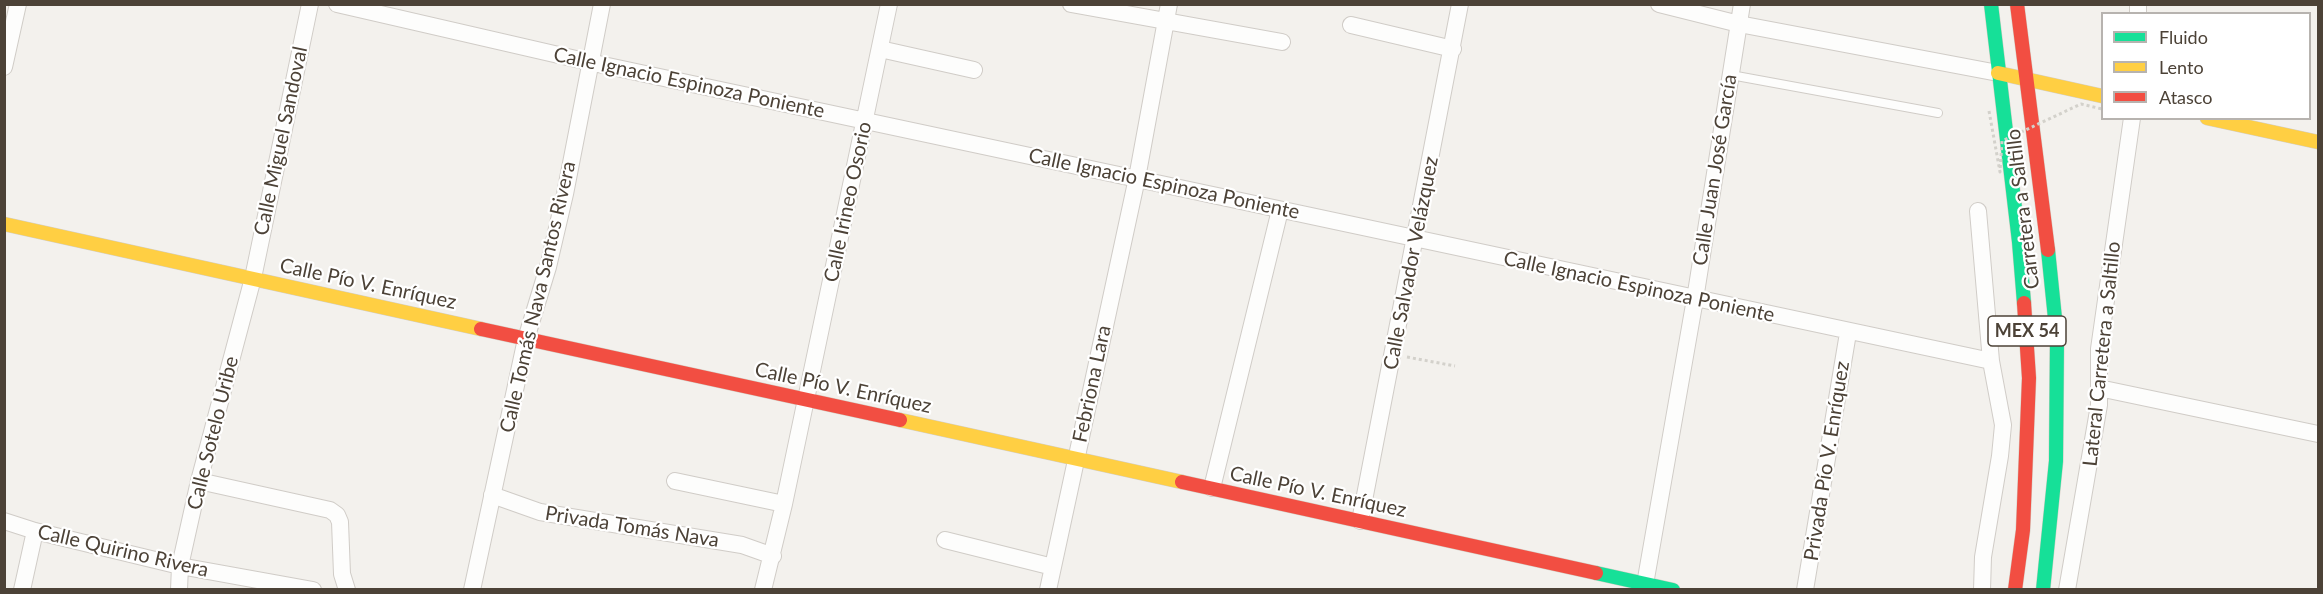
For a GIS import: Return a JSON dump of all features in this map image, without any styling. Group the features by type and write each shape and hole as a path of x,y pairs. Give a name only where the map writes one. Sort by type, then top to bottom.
{"street":[{"path":"4,67 7,42 18,4"},
{"name":"Calle Miguel Sandoval","path":"253,278 310,4"},
{"name":"Calle Ignacio Espinoza Poniente","path":"337,4 589,62 1137,178 1848,333 1991,361"},
{"name":"Calle Tomás Nava Santos Rivera","path":"472,590 526,339 551,257 602,4"},
{"name":"Calle Irineo Osorio","path":"763,590 784,504 889,4"},
{"path":"1071,4 1167,12 1282,42"},
{"name":"Calle Salvador Velázquez","path":"1360,521 1460,4"},
{"path":"1659,4 1739,24 2026,78 2101,96"},
{"name":"Calle Juan José García","path":"1644,586 1695,299 1742,4"},
{"name":"Carretera a Saltillo","path":"1991,4 2019,242 2029,378 2024,530 2015,590"},
{"name":"Carretera a Saltillo","path":"2018,4 2041,180 2057,338 2056,461 2043,590"},
{"name":"Febriona Lara","path":"1048,590 1137,178 1167,12"},
{"path":"1351,25 1453,49"},
{"path":"880,49 974,70"},
{"name":"Lateral Carretera a Saltillo","path":"2067,590 2088,477 2099,388 2097,369 2099,349 2132,120"},
{"path":"2216,120 2319,142"},
{"path":"1212,488 1280,210"},
{"path":"1978,211 1991,361 2003,425 1983,558 1982,590"},
{"name":"Calle Pío V. Enríquez","path":"4,224 1212,488 1644,586 1673,590"},
{"name":"Calle Sotelo Uribe","path":"179,590 180,566 199,481 253,278"},
{"name":"Privada Pío V. Enríquez","path":"1805,590 1848,333"},
{"path":"2099,388 2319,434"},
{"path":"199,481 330,510 337,515 340,522 342,574 347,590"},
{"path":"675,481 784,504"},
{"name":"Privada Tomás Nava","path":"492,495 551,515 742,545 773,555"},
{"name":"Calle Quirino Rivera","path":"4,521 35,531 180,566 313,590"},
{"path":"22,590 35,531"},
{"path":"945,540 1053,567"}],"lane":[{"path":"1731,75 1938,113"}],"path":[{"path":"1989,111 2000,172 2002,141 2081,105 2101,109"},
{"path":"1394,354 1455,366"}],"traffic: fast":[{"path":"1991,4 2024,303"},
{"path":"2043,590 2056,461 2057,338 2048,250"},
{"path":"1596,573 1673,590"}],"traffic: slow":[{"path":"1998,73 2101,96"},
{"path":"2216,120 2318,142"},
{"path":"4,224 481,329"},
{"path":"900,420 1182,482"}],"traffic: jam":[{"path":"2017,4 2048,250"},
{"path":"2015,590 2023,530 2029,378 2024,303"},
{"path":"481,329 900,420"},
{"path":"1182,482 1596,573"}]}
